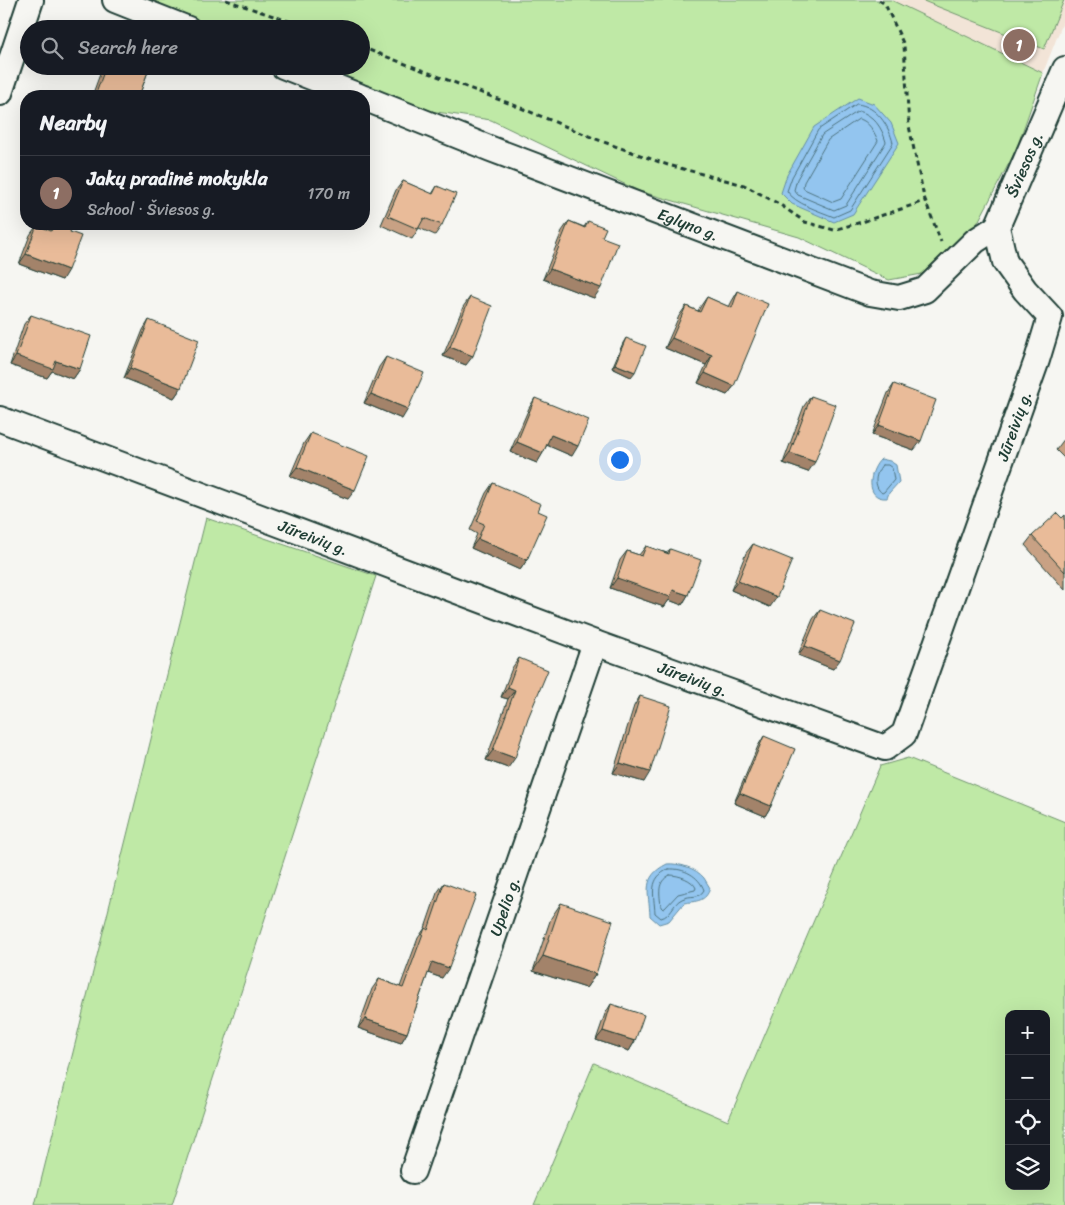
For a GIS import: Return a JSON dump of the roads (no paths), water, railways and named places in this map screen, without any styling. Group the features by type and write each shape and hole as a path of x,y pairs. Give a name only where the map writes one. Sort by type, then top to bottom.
{"street":[{"path":"24,20 31,0"},
{"path":"115,0 165,20"},
{"path":"0,93 20,33"},
{"name":"Šviesos g.","path":"997,227 1065,69"},
{"path":"306,75 344,90"},
{"name":"Eglyno g.","path":"370,100 510,156 870,293 899,298 925,290 975,241 997,227"},
{"name":"Jūreivių g.","path":"0,419 594,643 884,748 904,734 1037,360 1057,322 1025,290 1005,262 997,227"},
{"name":"Upelio g.","path":"414,1171 594,643"}],"water":[{"path":"858,98 874,104 891,123 899,143 853,214 834,222 792,204 781,193 787,175 814,127"},
{"path":"881,459 896,465 899,482 887,498 875,494 871,483 874,470"},
{"path":"667,864 682,865 697,871 710,888 706,896 696,901 684,903 669,921 659,924 650,916 648,886 653,874"}],"place":[{"name":"Jakų pradinė mokykla","path":"1019,45"}]}
